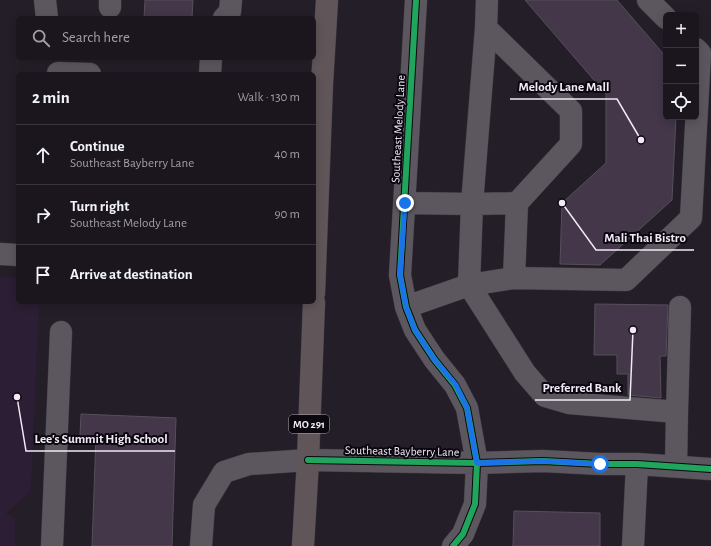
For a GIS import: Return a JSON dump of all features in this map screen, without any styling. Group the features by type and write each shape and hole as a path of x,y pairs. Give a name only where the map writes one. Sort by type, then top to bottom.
{"main road":[{"path":"316,188 318,84 327,0"},
{"name":"MO 291","path":"303,546 314,304"}],"street":[{"path":"44,0 47,16"},
{"path":"226,16 230,12 231,0"},
{"name":"Southeast Melody Lane","path":"416,0 400,275 406,307 415,330 434,359 456,385 467,408 477,463 475,504 463,534 453,546"},
{"path":"488,0 472,204 469,285 525,373 545,396 568,404 677,412"},
{"path":"648,0 663,15"},
{"path":"486,28 571,111 571,144 517,203 514,278"},
{"path":"699,52 699,71"},
{"path":"210,72 211,60"},
{"path":"57,68 79,72"},
{"path":"406,307 469,285 514,278 626,280 691,218 698,84"},
{"path":"405,203 517,203"},
{"path":"0,254 16,255"},
{"path":"676,466 680,307"},
{"path":"52,546 61,332"},
{"name":"Southeast Bayberry Lane","path":"201,546 204,505 224,472 249,464 308,460 477,463 543,461 637,464 711,469"},
{"path":"633,546 637,464"}],"shaded area":[{"path":"0,277 16,278 16,304 39,304 31,491 6,513 15,518 15,546 0,546"}],"building":[{"path":"145,0 193,0 192,16 144,16"},
{"path":"525,0 617,0 663,54 663,120 676,120 672,200 600,265 560,264 562,203 606,163 606,94"},
{"path":"595,304 668,305 666,356 660,356 661,398 628,395 628,374 617,374 617,355 594,355"},
{"path":"81,414 176,418 172,546 92,546 96,437 80,436"},
{"path":"514,511 600,513 600,546 513,546"}],"cycle path":[{"path":"416,0 400,275 406,307 415,330 434,359 455,385 467,408 477,463 475,504 463,534 453,546"},
{"path":"308,460 477,463 543,461 637,464 711,469"}],"place":[{"name":"Melody Lane Mall","path":"641,140"},
{"name":"Mali Thai Bistro","path":"562,203"},
{"name":"Preferred Bank","path":"633,330"},
{"name":"Lee's Summit High School","path":"17,397"}],"route":[{"path":"405,203 400,275 406,307 415,330 434,359 456,385 467,408 477,463 543,461 600,464"}]}
